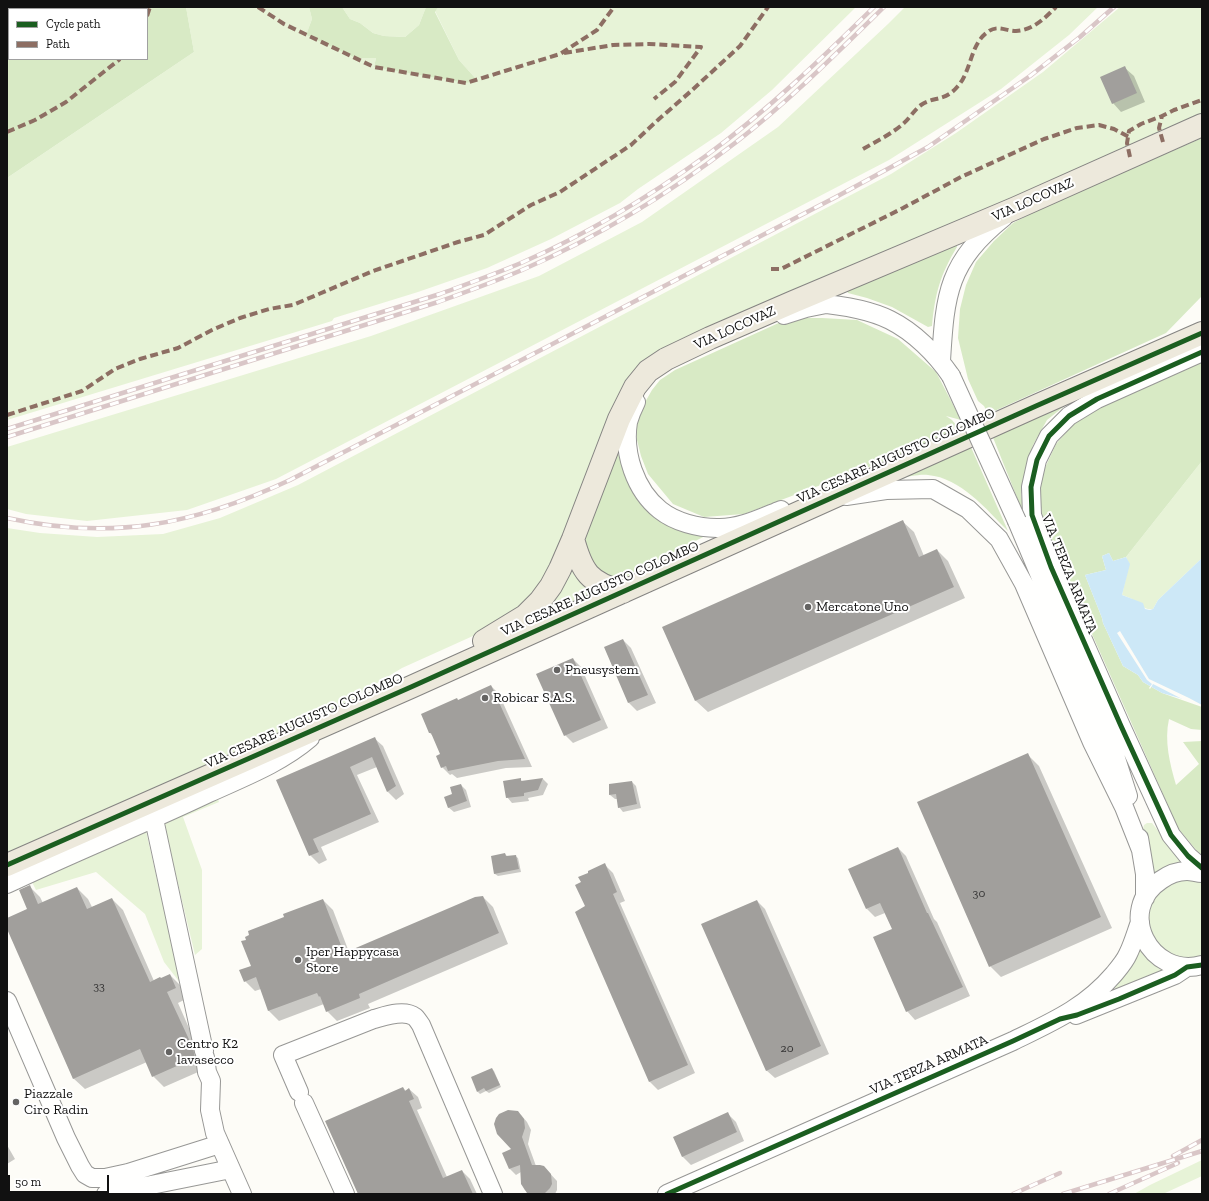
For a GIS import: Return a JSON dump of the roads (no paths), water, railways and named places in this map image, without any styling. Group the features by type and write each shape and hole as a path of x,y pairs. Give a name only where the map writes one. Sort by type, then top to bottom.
{"main road":[{"name":"VIA LOCOVAZ","path":"411,687 525,616 540,601 551,586 560,569 619,419 635,387 648,371 666,359 793,302 1016,208 1202,125"},
{"path":"1176,345 1202,317"},
{"name":"VIA CESARE AUGUSTO COLOMBO","path":"7,865 411,687 1202,333"},
{"path":"573,539 578,558 585,571 606,588 623,592"}],"street":[{"name":"VIA TERZA ARMATA","path":"946,369 945,309 950,288 958,267 976,242 989,229 1016,208"},
{"name":"VIA TERZA ARMATA","path":"667,1194 1060,1019 1101,989 1128,954 1140,922 1141,910 1145,898 1146,874 1134,813 1113,748 1018,521 946,369 909,333 890,320 870,312 826,304 793,302"},
{"name":"VIA LOCOVAZ","path":"826,304 787,314 680,361 661,371 637,398 628,422 627,442 630,464 647,497 660,510 680,521 696,526 717,528 737,526 810,499 858,487"},
{"name":"VIA TERZA ARMATA","path":"1172,835 1128,741 1051,567 1032,516 1031,487 1037,460 1050,436 1069,416 1097,399 1202,352"},
{"name":"VIA TERZA ARMATA","path":"832,499 886,490 933,489 968,509 999,539 1024,584 1092,742 1124,807 1141,850"},
{"path":"7,884 154,819 271,764 301,746 328,723"},
{"name":"VIA TERZA ARMATA","path":"1113,748 1142,794 1172,835 1188,856 1202,868"},
{"path":"154,819 210,1081 210,1110 215,1132 242,1194"},
{"name":"VIA TERZA ARMATA","path":"1145,898 1155,884 1169,875 1186,871 1202,873"},
{"name":"VIA TERZA ARMATA","path":"1140,922 1143,936 1150,949 1160,958 1173,965 1195,966"},
{"name":"VIA TERZA ARMATA","path":"1060,1019 1077,1015 1119,999 1195,966"},
{"path":"7,1001 66,1138 85,1174 92,1178 105,1178 128,1173 220,1144"},
{"path":"345,1194 283,1055 374,1019 397,1014 404,1014 414,1017 421,1025 493,1194"},
{"path":"106,1194 231,1169"}],"water":[{"path":"1109,553 1113,561 1126,557 1130,564 1122,595 1143,603 1145,609 1150,610 1153,609 1158,600 1202,558 1202,705 1189,698 1183,699 1162,693 1143,682 1138,675 1123,666 1103,623 1085,575 1106,570 1102,556"}],"railway":[{"path":"7,429 440,294 546,252 617,214 663,186 707,155 772,103 874,7"},
{"path":"7,437 438,302 501,279 550,257 605,229 659,197 710,162 755,127 793,94 884,7"},
{"path":"7,518 45,525 82,528 117,528 152,524 186,518 220,508 290,480 836,197 928,147 1030,76 1080,37 1114,7"},
{"path":"1173,1156 1202,1140"},
{"path":"1063,1194 1202,1151"},
{"path":"1109,1194 1178,1163"},
{"path":"1013,1194 1060,1173"}],"place":[{"name":"Mercatone Uno","path":"808,607"},
{"name":"Pneusystem","path":"557,670"},
{"name":"Robicar S.A.S.","path":"485,698"},
{"name":"Iper Happycasa Store","path":"298,960"},
{"name":"Centro K2 lavasecco","path":"169,1052"},
{"name":"Piazzale Ciro Radin","path":"16,1102"}]}
